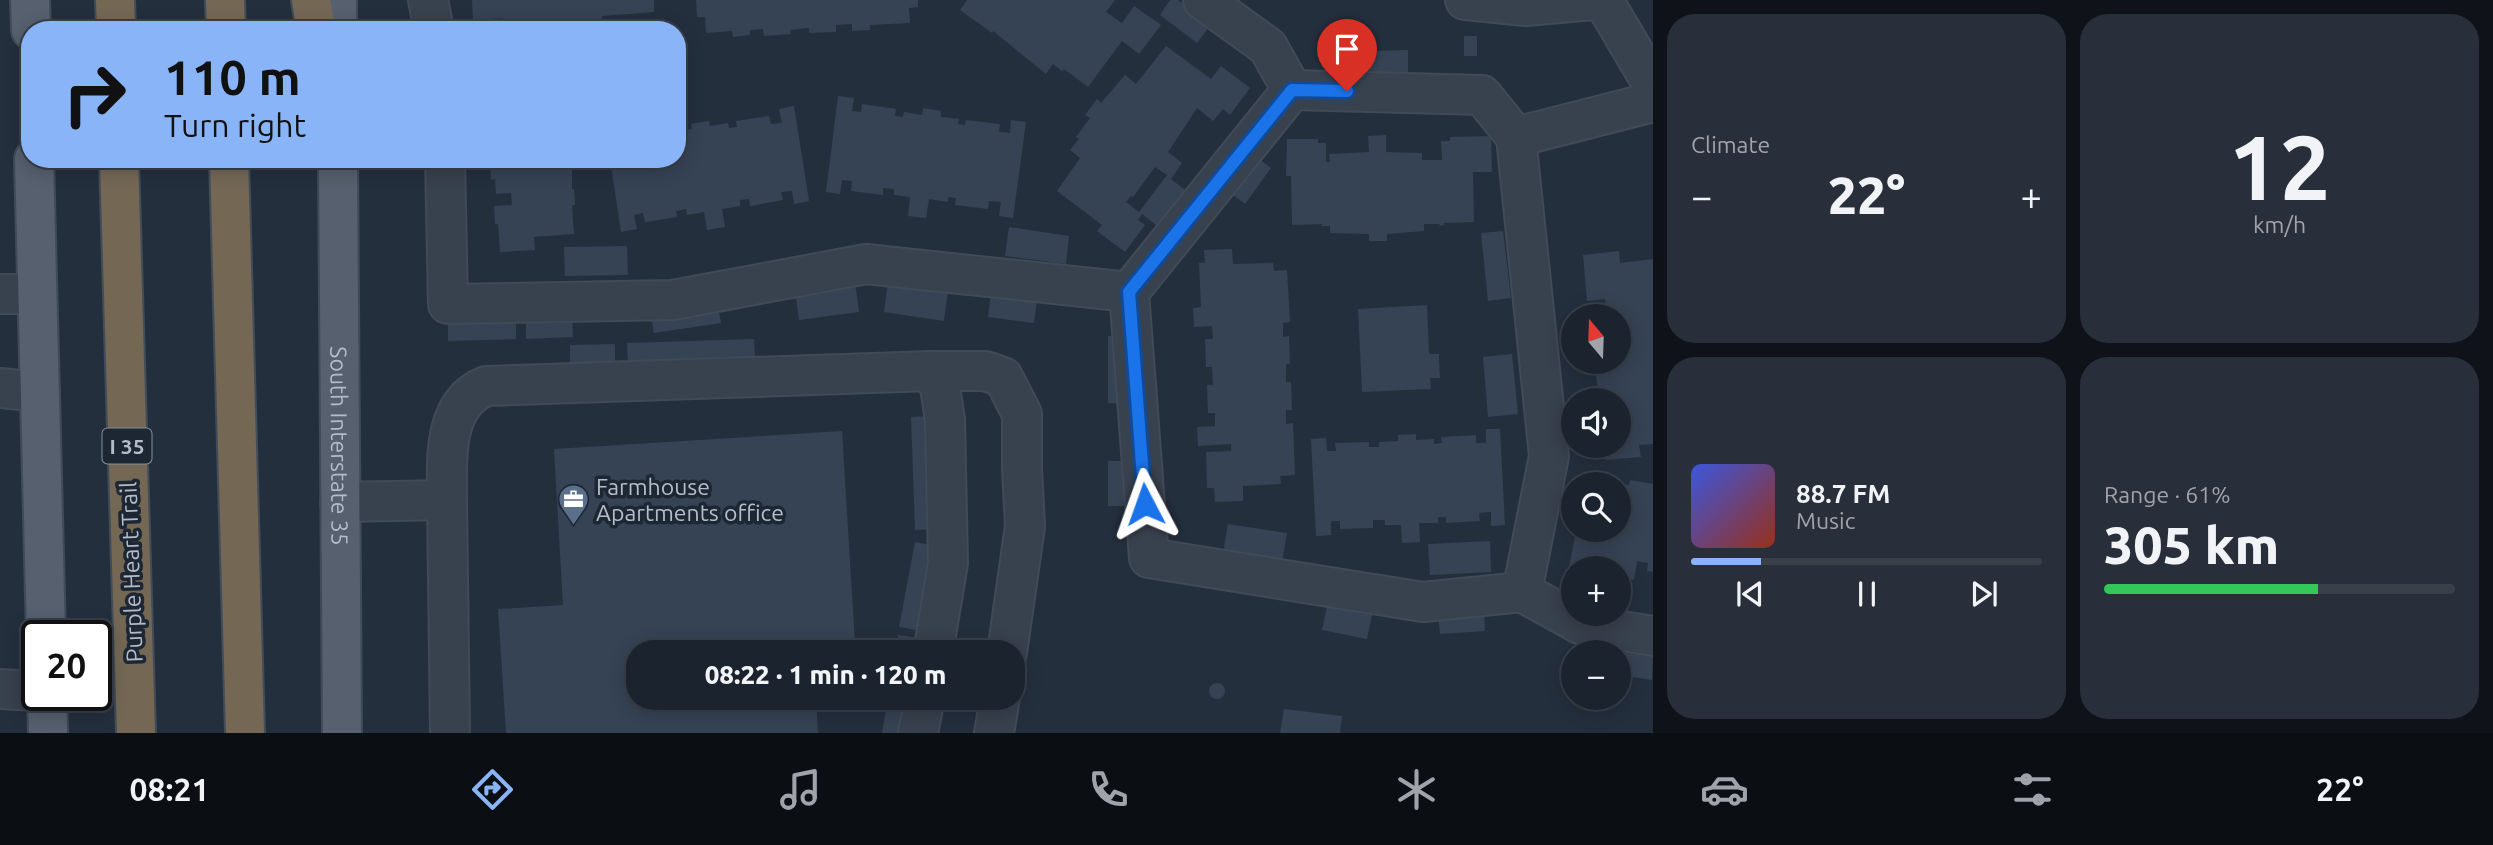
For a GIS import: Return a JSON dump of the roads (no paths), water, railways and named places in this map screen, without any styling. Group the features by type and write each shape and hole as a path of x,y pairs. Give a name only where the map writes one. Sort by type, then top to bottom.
{"highway":[{"path":"115,0 116,21"},
{"path":"225,0 226,21"},
{"path":"311,0 314,21"},
{"name":"Purple Heart Trail","path":"119,168 136,733"},
{"path":"229,168 245,733"}],"main road":[{"path":"30,0 31,21"},
{"path":"337,0 337,21"},
{"path":"34,168 46,620"},
{"name":"South Interstate 35","path":"338,168 342,733"},
{"path":"47,711 48,733"}],"street":[{"path":"428,0 432,21"},
{"path":"1203,0 1268,47 1292,90"},
{"path":"1465,0 1526,6 1592,0"},
{"path":"1603,0 1653,85"},
{"path":"1292,90 1482,95 1516,137 1549,456 1522,592"},
{"path":"1292,90 1129,292 1149,558 1423,602 1522,592 1580,624 1653,636"},
{"path":"1516,137 1653,102"},
{"path":"445,168 448,304 673,300 866,264 1129,292"},
{"path":"0,294 37,294"},
{"path":"931,371 940,387 945,420 948,563 935,640"},
{"path":"450,733 447,500 449,444 454,418 472,392 486,386 931,371 985,371 1003,377 1022,414 1025,526 1009,640"},
{"path":"0,388 40,392"},
{"path":"341,502 447,500"},
{"path":"0,690 21,691"},
{"path":"918,733 923,710"},
{"path":"994,733 998,710"}],"place":[{"name":"Farmhouse Apartments office","path":"573,526"}]}
